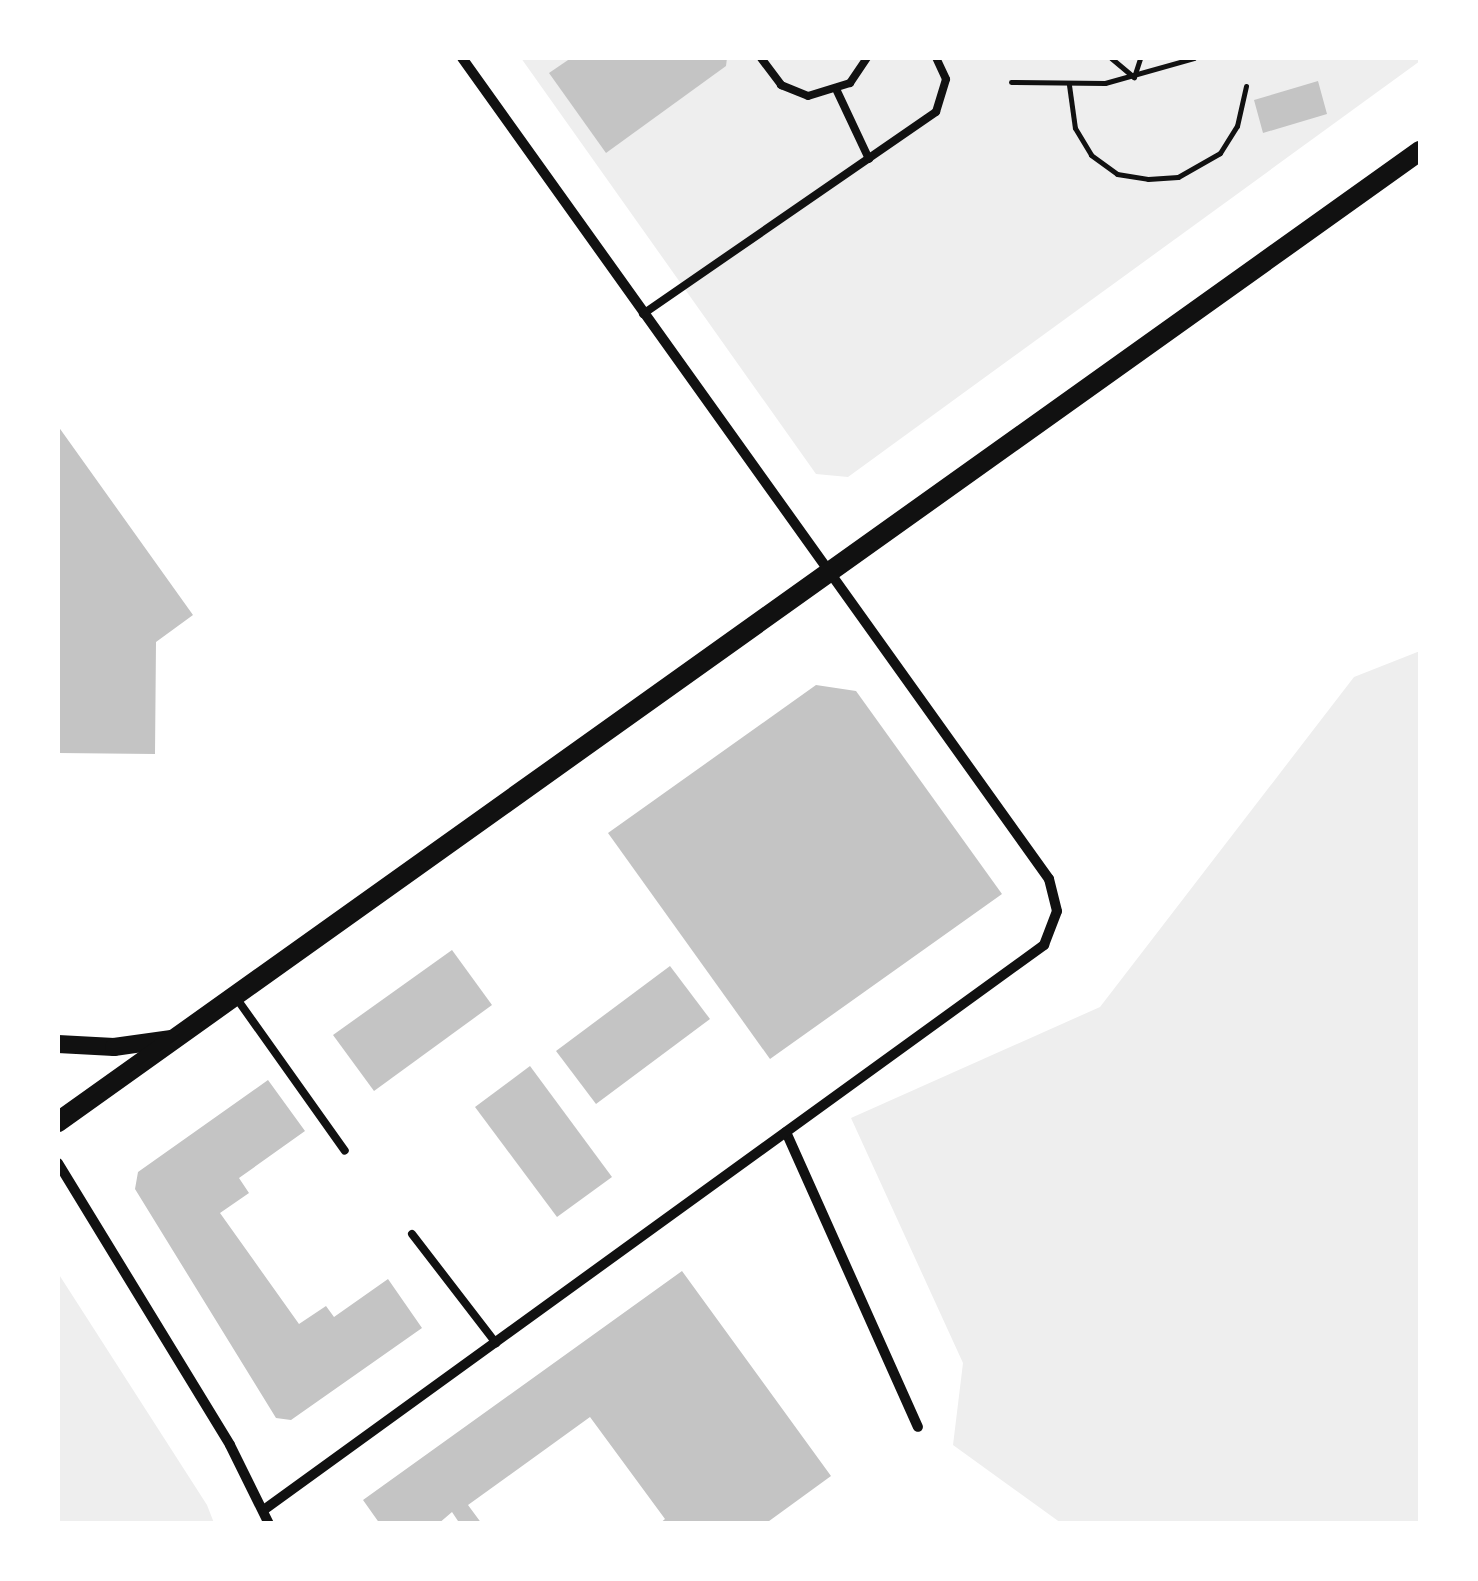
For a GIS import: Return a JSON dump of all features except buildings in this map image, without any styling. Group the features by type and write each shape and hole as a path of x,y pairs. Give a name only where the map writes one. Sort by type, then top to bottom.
{"main road":[{"path":"58,1122 1420,151"}],"street":[{"path":"266,1509 1044,945 1057,911 1048,879 833,572 643,314 462,58"},
{"path":"58,1044 171,1040"},
{"path":"786,1132 918,1427"},
{"path":"58,1163 266,1509 269,1524"}],"lane":[{"path":"761,58 770,75 794,92 837,91 867,58"},
{"path":"643,314 936,112 946,79 936,58"},
{"path":"837,91 869,159"},
{"path":"235,995 345,1151"},
{"path":"412,1234 496,1344"}],"path":[{"path":"1111,58 1134,77"},
{"path":"1134,77 1140,58"},
{"path":"1011,82 1069,86 1134,77 1194,58"},
{"path":"1069,86 1075,128 1091,154 1116,174 1148,180 1178,177 1220,153 1236,126 1246,86"}],"shaded area":[{"path":"521,58 1420,61 848,477 816,474"},
{"path":"1420,651 1420,1523 1061,1523 953,1445 963,1363 851,1118 1100,1007 1354,677"},
{"path":"58,1273 207,1505 214,1523 58,1523"}]}
